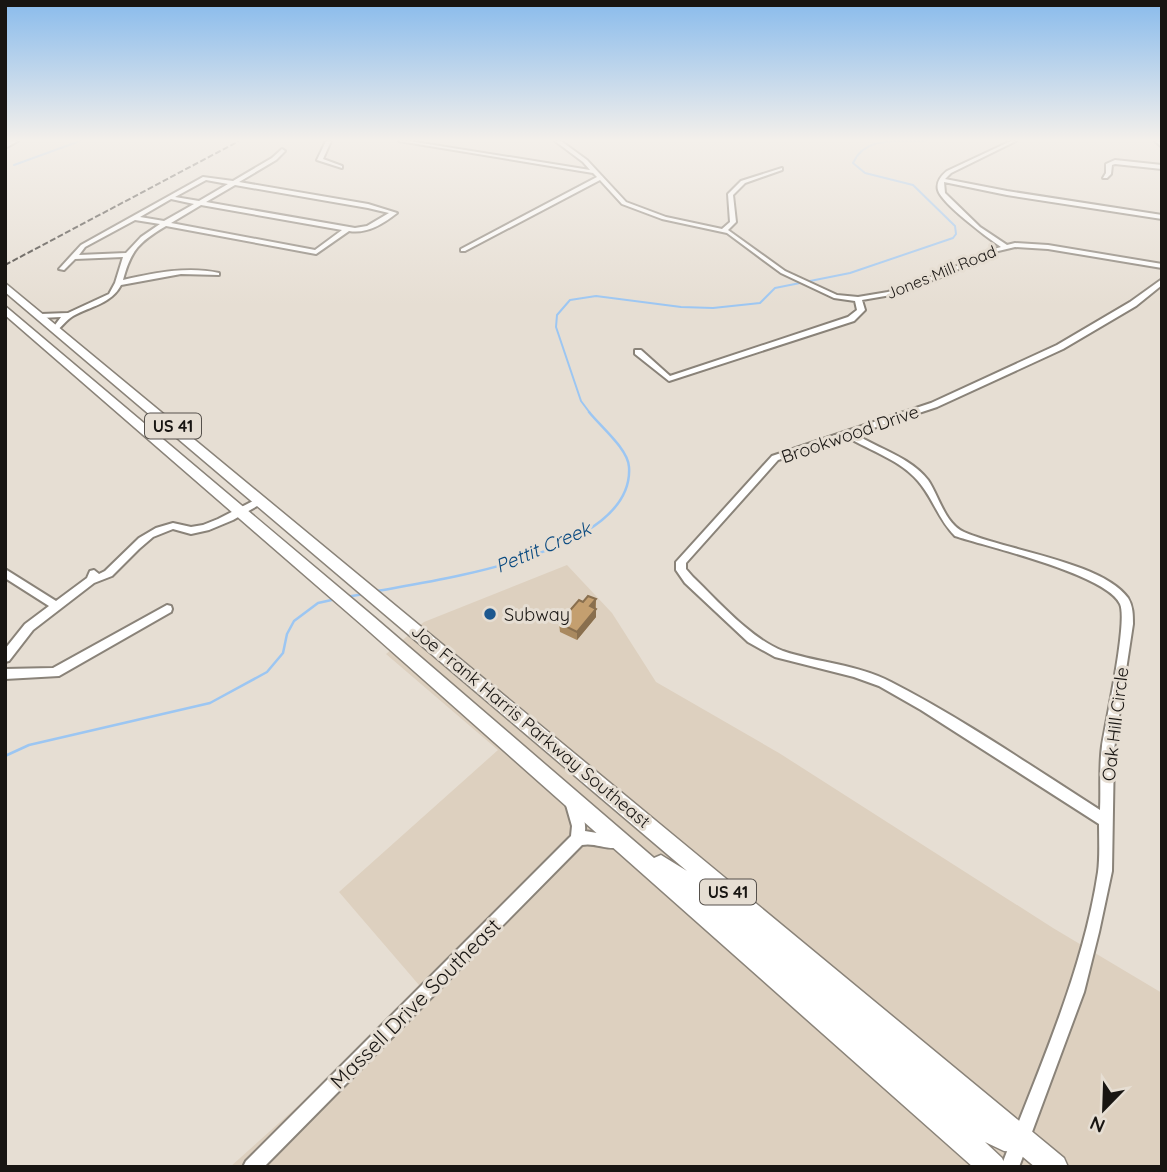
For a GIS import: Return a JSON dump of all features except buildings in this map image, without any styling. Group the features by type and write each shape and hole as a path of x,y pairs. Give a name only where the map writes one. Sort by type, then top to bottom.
{"highway":[{"name":"Joe Frank Harris Parkway Southeast","path":"5,286 1055,1167"},
{"name":"Joe Frank Harris Parkway Southeast","path":"5,309 321,580 993,1167"},
{"path":"626,846 686,882 754,932 988,1131 1004,1138 1021,1139"}],"street":[{"path":"62,269 83,246 176,196"},
{"path":"56,329 62,320 106,298 119,283 129,255 138,242 213,196"},
{"path":"172,198 347,229 365,229 394,214 368,206 308,196"},
{"path":"463,250 561,196"},
{"name":"Jones Mill Road","path":"615,196 639,210 667,219 724,230 739,237 770,264 813,288 836,297 858,299 911,287 1005,247 1043,246 1162,266"},
{"path":"724,230 732,224 730,196"},
{"path":"944,196 978,228 1005,247"},
{"path":"1023,196 1162,217"},
{"path":"136,218 316,252 347,229"},
{"path":"72,257 129,255"},
{"path":"119,283 147,276 203,270 217,274"},
{"name":"Brookwood Drive","path":"1106,821 925,705 883,683 855,673 779,654 752,639 681,570 685,555 742,497 775,458 934,405 1060,347 1133,304 1162,281"},
{"path":"638,352 669,379 851,319 861,310 858,299"},
{"path":"41,316 74,313"},
{"name":"Oak Hill Circle","path":"849,434 912,469 922,480 945,523 958,534 1086,576 1106,585 1122,597 1128,609 1128,624 1108,748 1105,871 1076,992 1010,1167"},
{"path":"5,658 19,638 56,606 91,580 98,579 124,561 125,555 147,536 176,526 194,531 241,512 261,500"},
{"path":"8,578 56,606"},
{"path":"5,674 55,673 167,610"},
{"path":"569,796 578,820 578,839 599,838 626,846"},
{"name":"Massell Drive Southeast","path":"252,1167 578,839"}],"shaded area":[{"path":"567,565 612,613 656,682 779,753 1053,928 1162,993 1162,1167 230,1167 425,992 339,892 498,750 386,654 424,622"}],"waterway":[{"name":"Pettit Creek","path":"590,413 581,401 556,327 557,315 570,300 596,296 681,307 713,308 760,303 775,288 850,273 953,238 956,234 955,226 924,196"},
{"name":"Pettit Creek","path":"377,591 485,570 528,557 568,541 601,521 622,497 629,467 619,446 589,412"},
{"name":"Pettit Creek","path":"346,597 364,594"},
{"name":"Pettit Creek","path":"5,756 29,745 210,703 267,672 283,653 287,634 294,621 318,603 336,599"}],"railway":[{"path":"5,265 136,196"}],"place":[{"name":"Subway","path":"490,614"}]}
